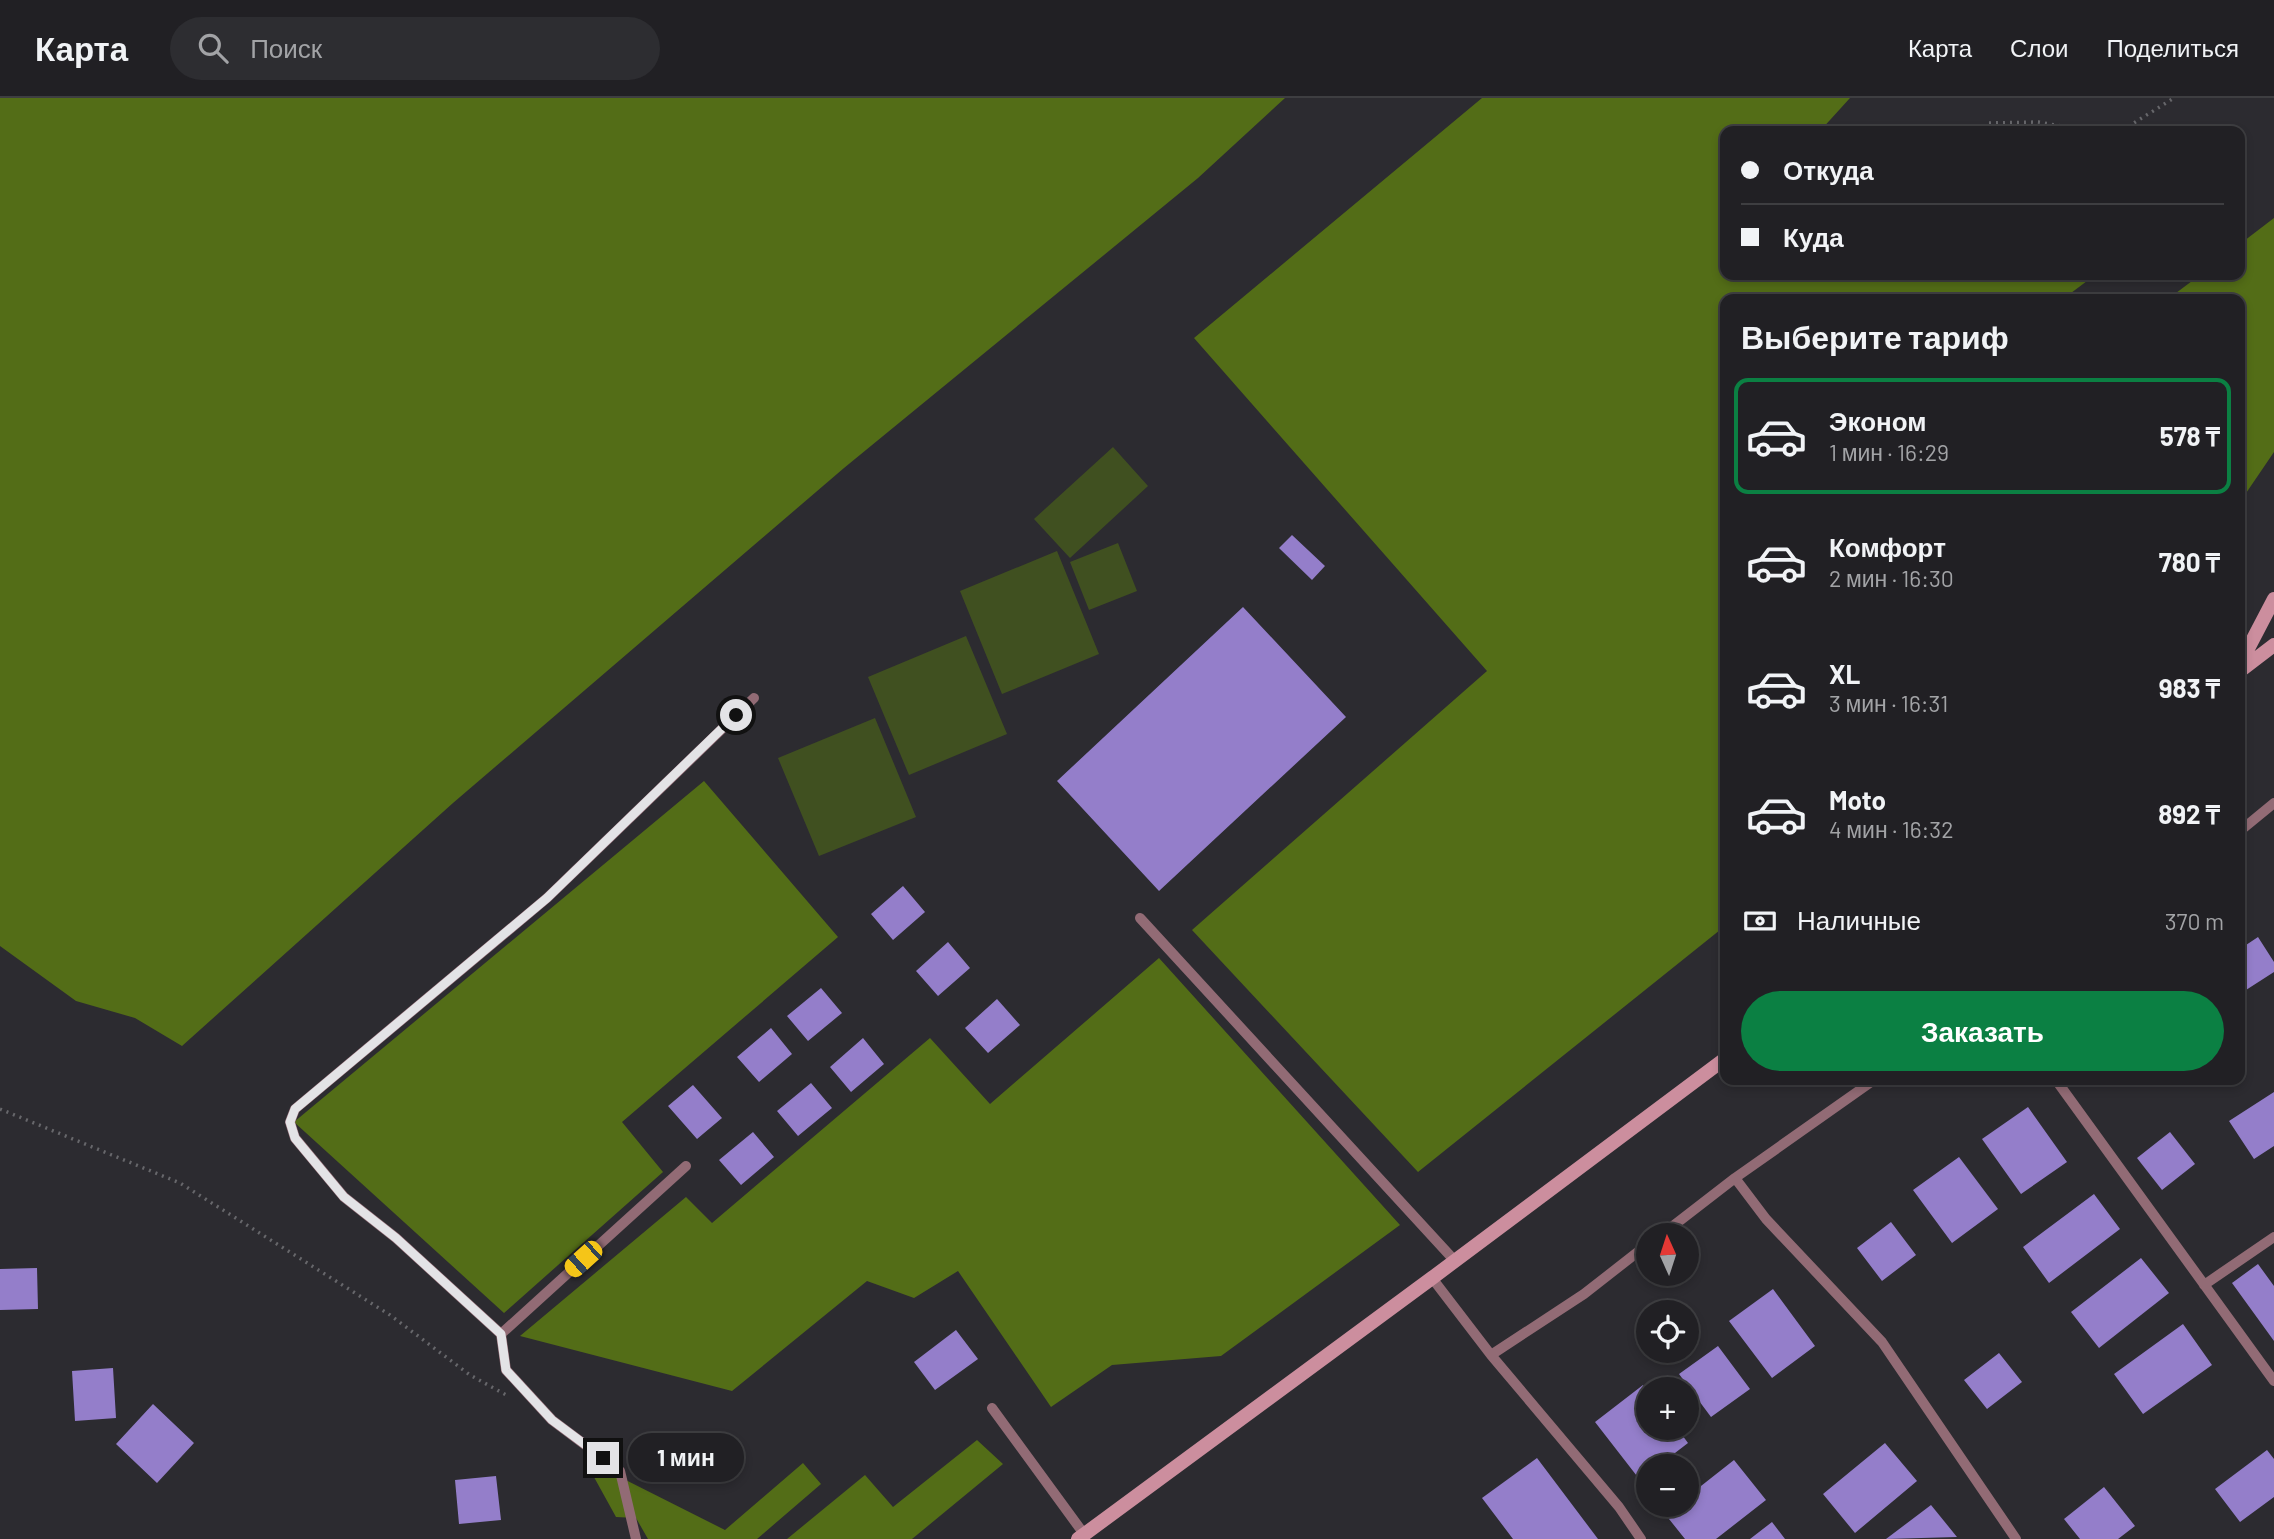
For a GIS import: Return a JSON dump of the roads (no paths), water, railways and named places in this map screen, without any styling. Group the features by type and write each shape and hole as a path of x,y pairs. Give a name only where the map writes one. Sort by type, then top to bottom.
{"main road":[{"path":"2245,654 2274,599"},
{"path":"2245,667 2274,645"},
{"path":"1081,1537 1720,1062"}],"lane":[{"path":"636,1539 620,1471 552,1420 506,1370 501,1334 396,1238 344,1197 295,1138 290,1122 295,1109 547,898 754,698"},
{"path":"2245,827 2274,803"},
{"path":"1140,918 1455,1261"},
{"path":"1677,1223 1735,1178 1867,1085"},
{"path":"2060,1085 2274,1381"},
{"path":"501,1334 686,1167"},
{"path":"1735,1178 1766,1219 1881,1342 2016,1539"},
{"path":"2204,1285 2274,1237"},
{"path":"1491,1355 1584,1294 1636,1253"},
{"path":"1432,1278 1491,1355 1619,1507 1641,1539"},
{"path":"992,1408 1081,1537"}]}
